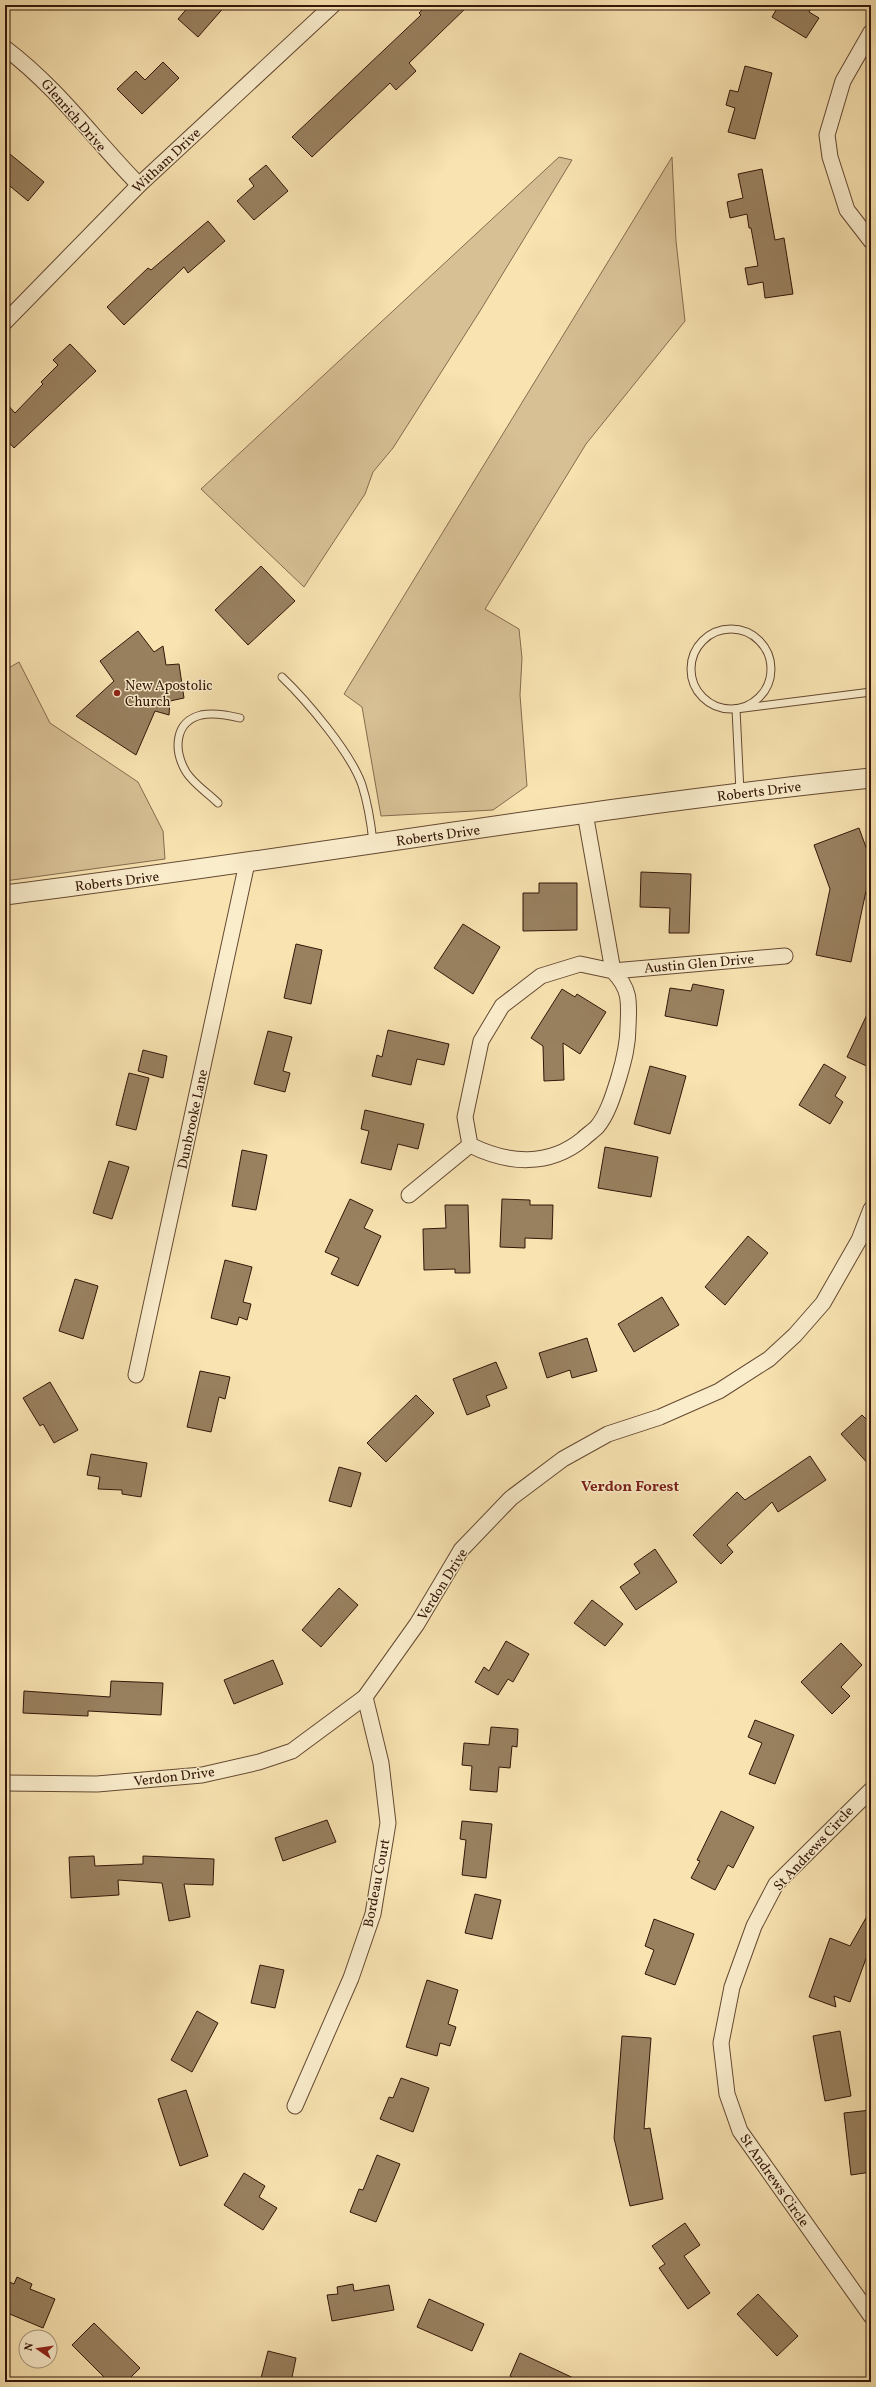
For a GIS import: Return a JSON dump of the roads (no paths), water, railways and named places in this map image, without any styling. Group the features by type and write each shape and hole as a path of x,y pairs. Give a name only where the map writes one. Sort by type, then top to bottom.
{"street":[{"name":"Witham Drive","path":"5,322 139,185 333,5"},
{"path":"871,32 843,81 827,135 830,157 847,210 871,240"},
{"name":"Glenrich Drive","path":"5,48 41,77 74,112 104,150 139,185"},
{"name":"Roberts Drive","path":"5,895 247,864 585,813 740,792 871,778"},
{"path":"409,1195 470,1145 490,1155 523,1161 548,1158 572,1148 597,1127 613,1095 628,1048 629,1003 625,983 613,971 585,813"},
{"name":"Dunbrooke Lane","path":"136,1374 247,864"},
{"name":"Austin Glen Drive","path":"470,1145 465,1117 470,1087 481,1041 502,1006 541,976 580,964 613,971 785,956"},
{"name":"Verdon Drive","path":"5,1783 105,1783 202,1775 259,1762 292,1751 365,1697 417,1624 461,1550 511,1498 563,1459 608,1434 660,1417 719,1391 769,1359 795,1335 823,1303 859,1240 871,1209"},
{"name":"Bordeau Court","path":"295,2106 351,1978 374,1906 388,1823 381,1763 365,1697"},
{"name":"St Andrews Circle","path":"871,1790 776,1884 754,1926 735,1980 721,2042 727,2094 740,2131 871,2316"}],"lane":[{"path":"736,708 749,704 760,697 769,680 770,660 765,648 756,638 745,632 732,629 719,631 708,637 698,646 692,658 691,671 694,684 701,695 717,706 736,708 871,692"},
{"path":"282,676 302,696 353,767 362,784 370,817 373,845"},
{"path":"736,708 740,792"},
{"path":"218,803 185,771 176,745 178,737 188,721 200,715 216,714 240,718"}],"place":[{"name":"New Apostolic Church","path":"117,693"}],"district":[{"name":"Verdon Forest","path":"630,1486"}]}
